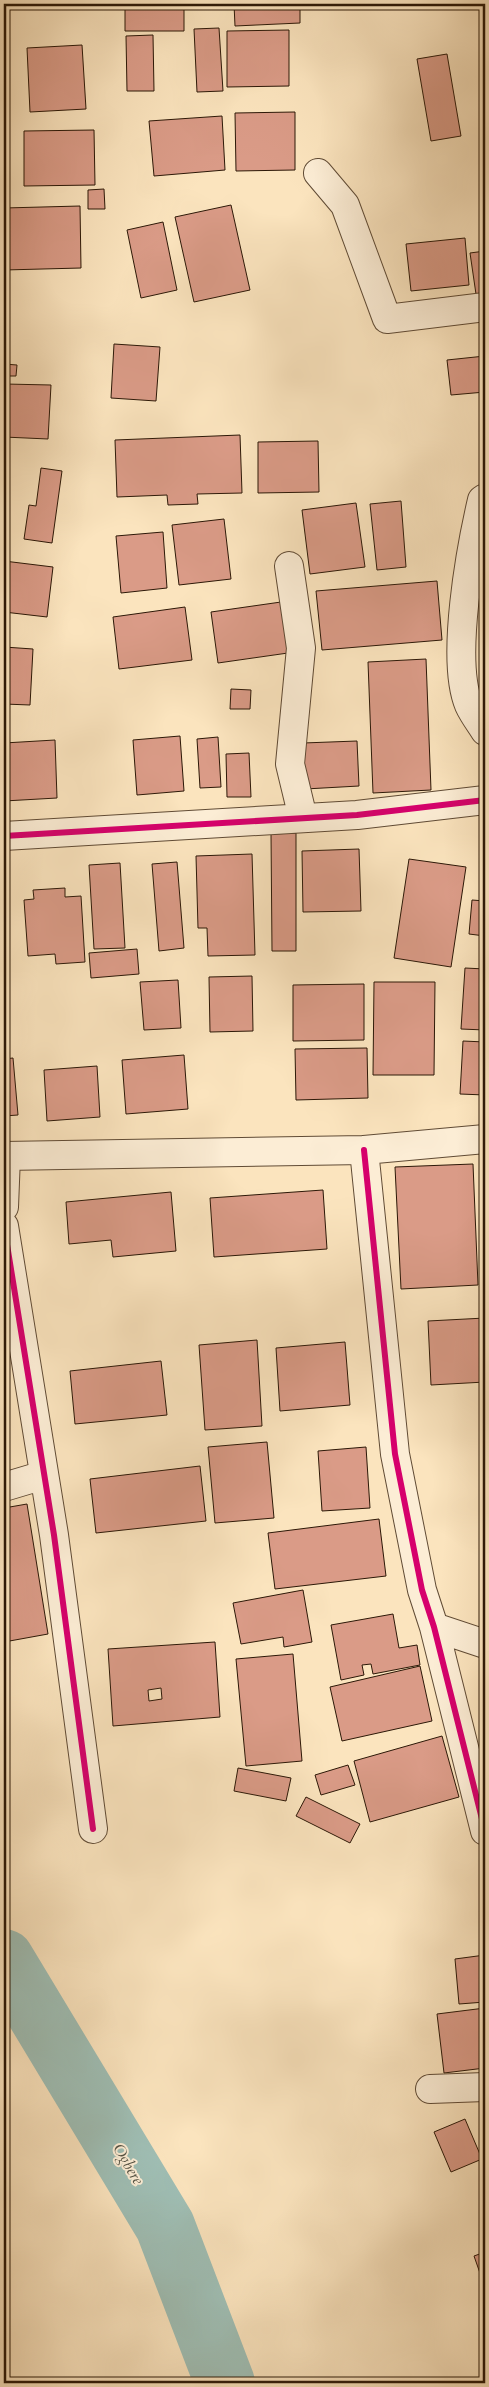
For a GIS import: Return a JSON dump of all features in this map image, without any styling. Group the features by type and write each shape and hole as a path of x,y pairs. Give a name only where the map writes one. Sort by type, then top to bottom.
{"street":[{"path":"318,173 345,205 387,320 485,307"},
{"path":"485,498 482,500 476,525 463,610 463,675 469,704 485,731"},
{"path":"289,566 301,648 290,764 303,818"},
{"path":"4,836 357,815 485,800"},
{"path":"4,1207 5,1156 364,1150 485,1138"},
{"path":"364,1150 395,1454 422,1590 434,1626 485,1831"},
{"path":"4,1226 44,1475 93,1829"},
{"path":"4,1487 44,1475"},
{"path":"434,1626 485,1644"},
{"path":"430,2089 485,2088"}],"building":[{"path":"125,4 184,4 184,31 125,31"},
{"path":"234,4 300,4 300,23 235,26"},
{"path":"482,12 485,12 485,65"},
{"path":"219,28 223,91 197,92 194,29"},
{"path":"289,30 289,86 227,87 227,31"},
{"path":"153,35 154,91 127,91 126,36"},
{"path":"82,45 86,109 30,112 27,48"},
{"path":"447,54 461,136 431,141 417,59"},
{"path":"295,112 295,170 236,171 235,113"},
{"path":"222,116 225,170 154,176 149,121"},
{"path":"94,130 95,185 24,186 24,131"},
{"path":"104,189 105,209 88,209 88,190"},
{"path":"231,205 250,290 194,302 175,217"},
{"path":"80,206 81,268 4,270 4,208"},
{"path":"163,222 177,290 141,298 127,230"},
{"path":"465,238 469,285 411,291 406,244"},
{"path":"485,251 485,300 477,301 470,253"},
{"path":"114,344 160,347 156,401 111,398"},
{"path":"485,356 485,392 451,395 447,360"},
{"path":"4,364 17,365 16,376 4,376"},
{"path":"5,384 51,385 48,439 4,437"},
{"path":"240,435 242,493 197,494 198,504 168,505 167,495 117,497 115,440"},
{"path":"318,441 319,492 258,493 258,442"},
{"path":"41,468 62,471 52,543 24,539 29,505 36,506"},
{"path":"401,501 406,567 377,570 370,504"},
{"path":"356,503 365,567 310,574 302,510"},
{"path":"224,519 231,579 179,585 172,525"},
{"path":"163,532 167,588 121,593 116,536"},
{"path":"4,561 53,567 47,617 4,612"},
{"path":"437,581 442,640 322,650 316,591"},
{"path":"281,602 288,653 218,663 211,612"},
{"path":"185,607 192,660 119,669 113,617"},
{"path":"4,647 33,649 30,705 4,704"},
{"path":"426,659 431,790 373,793 368,662"},
{"path":"231,689 251,690 250,709 230,709"},
{"path":"180,736 184,791 137,795 133,740"},
{"path":"218,737 221,787 200,788 197,739"},
{"path":"55,740 57,798 4,801 4,743"},
{"path":"357,741 359,786 305,789 303,743"},
{"path":"249,753 251,797 227,797 226,754"},
{"path":"296,833 296,951 272,951 271,834"},
{"path":"359,849 361,911 303,912 302,851"},
{"path":"252,854 255,955 208,956 207,928 198,928 196,856"},
{"path":"409,859 466,867 451,967 394,958"},
{"path":"177,862 184,948 159,951 152,864"},
{"path":"120,863 125,948 94,949 89,865"},
{"path":"65,888 65,897 81,896 85,962 56,964 55,954 28,956 24,900 34,899 33,890"},
{"path":"472,900 485,901 485,936 469,934"},
{"path":"137,949 139,974 91,978 89,953"},
{"path":"465,968 485,969 485,1030 461,1029"},
{"path":"252,976 253,1031 210,1032 209,977"},
{"path":"178,980 181,1028 144,1030 140,982"},
{"path":"374,982 435,982 434,1075 373,1075"},
{"path":"364,984 364,1040 293,1041 293,985"},
{"path":"463,1041 485,1042 485,1095 460,1094"},
{"path":"367,1048 368,1098 296,1100 295,1049"},
{"path":"184,1055 188,1109 126,1114 122,1060"},
{"path":"13,1058 18,1115 4,1116 4,1059"},
{"path":"97,1066 100,1117 47,1121 44,1070"},
{"path":"473,1164 478,1285 401,1289 395,1167"},
{"path":"323,1190 327,1249 214,1257 210,1198"},
{"path":"171,1192 176,1251 113,1257 111,1240 69,1244 66,1202"},
{"path":"485,1318 485,1382 431,1385 428,1321"},
{"path":"257,1340 262,1426 205,1430 199,1345"},
{"path":"345,1342 350,1405 280,1411 276,1348"},
{"path":"161,1361 167,1415 75,1424 70,1371"},
{"path":"267,1442 274,1518 215,1523 208,1447"},
{"path":"366,1447 370,1508 322,1511 318,1451"},
{"path":"200,1466 206,1521 96,1533 90,1479"},
{"path":"27,1504 48,1634 4,1642 4,1508"},
{"path":"379,1519 386,1576 275,1589 268,1533"},
{"path":"303,1590 312,1642 284,1647 283,1637 241,1644 233,1603"},
{"path":"393,1614 399,1648 417,1645 420,1665 373,1674 371,1664 362,1665 364,1675 341,1680 331,1625"},
{"path":"215,1642 220,1717 113,1726 108,1649","holes":["161,1688 162,1699 149,1701 148,1690"]},
{"path":"293,1654 302,1761 246,1766 236,1659"},
{"path":"420,1666 432,1721 342,1741 330,1687"},
{"path":"442,1736 459,1797 370,1822 354,1761"},
{"path":"348,1765 355,1785 321,1795 315,1775"},
{"path":"238,1768 291,1778 286,1801 234,1791"},
{"path":"306,1797 360,1824 350,1843 296,1816"},
{"path":"485,1955 485,2002 459,2004 455,1959"},
{"path":"485,2008 485,2068 444,2073 437,2014"},
{"path":"465,2119 482,2159 451,2172 434,2132"},
{"path":"485,2252 485,2275 481,2276 474,2256"}],"waterway":[{"name":"Ogbere","path":"4,1959 165,2226 225,2383"}],"cycle path":[{"path":"4,836 357,815 485,800"},
{"path":"364,1150 395,1454 422,1590 434,1627 485,1831"},
{"path":"4,1226 54,1535 93,1829"}]}
